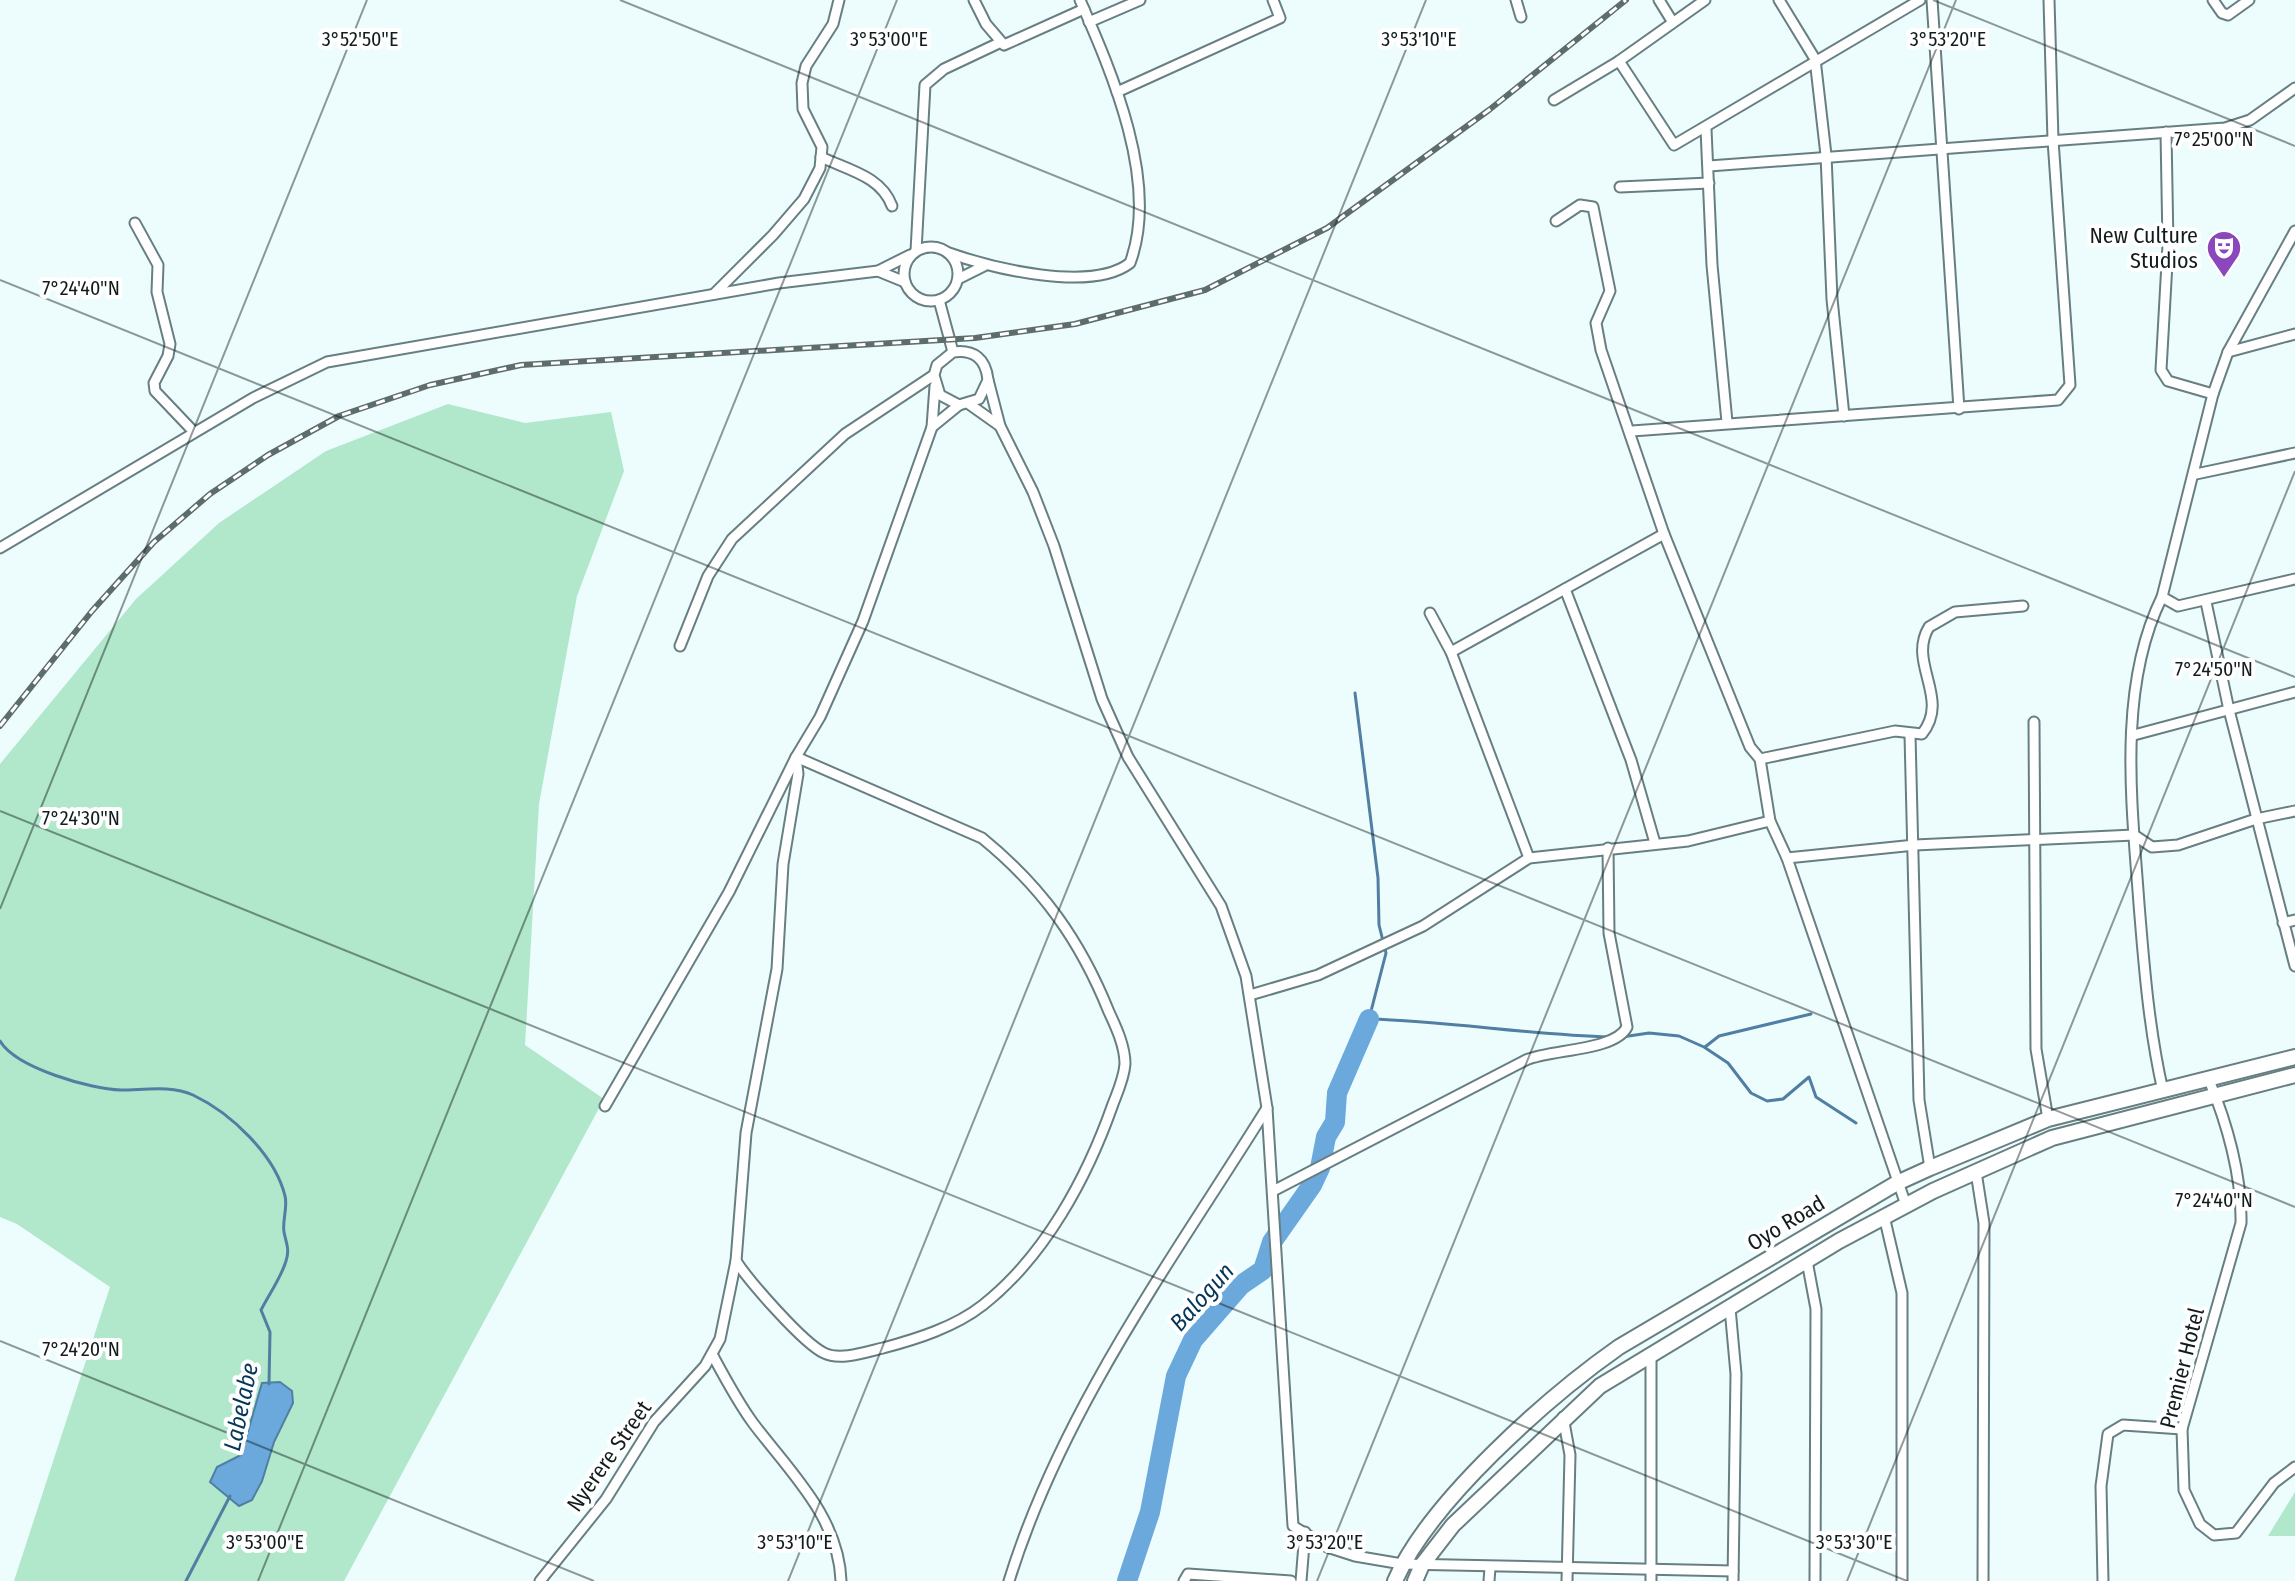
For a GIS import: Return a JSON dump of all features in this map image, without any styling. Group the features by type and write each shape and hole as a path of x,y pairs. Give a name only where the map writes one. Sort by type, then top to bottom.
{"main road":[{"name":"Oyo Road","path":"1415,1581 1422,1565 1453,1525 1563,1417 1600,1386 1651,1353 1884,1216 1976,1172 2052,1138 2295,1057"},
{"name":"Oyo Road","path":"1395,1581 1402,1564 1442,1508 1586,1370 1619,1347 1897,1183 2048,1119 2163,1091 2295,1075"}],"street":[{"path":"714,294 804,199 820,168 822,147 803,109 802,83 806,66 833,24 839,0"},
{"path":"974,0 999,43"},
{"path":"1089,22 1140,0"},
{"path":"1117,92 1280,18 1273,0"},
{"path":"1516,0 1521,17"},
{"path":"1659,0 1672,21"},
{"path":"1554,100 1619,61 1705,0"},
{"path":"1779,0 1815,59 1826,155 1832,299 1844,416"},
{"path":"1619,61 1674,145 1706,129 1815,59 1920,0"},
{"path":"1932,0 1959,409"},
{"path":"1632,431 2058,400 2068,391 2053,140 2049,0"},
{"path":"2213,0 2222,13 2228,15 2249,0"},
{"path":"0,548 194,432 288,379 327,362 714,294 878,271 913,253 929,246 984,266 1018,273 1111,273 1130,263 1139,197 1117,92 1082,5 1021,41 1009,45 999,43 944,69 925,85 913,253 904,268 905,282"},
{"path":"1709,166 2241,125 2295,88"},
{"path":"1706,129 1712,265 1727,422"},
{"path":"2166,132 2168,245 2161,370 2168,381 2212,394"},
{"path":"821,157 872,179 886,190 892,206"},
{"path":"1620,187 1709,183"},
{"path":"1556,221 1580,205 1593,207 1610,291 1596,323 1601,350 1632,431 1664,534 1750,747 1760,759 1770,821 1787,858 1906,1205"},
{"path":"135,223 158,265 157,292 170,344 168,356 154,383 155,391 194,432"},
{"path":"2163,1091 2145,975 2134,835 2134,735 2143,652 2151,619 2162,597 2196,474 2212,394 2228,352 2295,231"},
{"path":"878,271 905,282 918,298 939,300 951,292 958,279 957,265 949,253"},
{"path":"958,279 984,266"},
{"path":"939,300 953,352"},
{"path":"2228,352 2295,334"},
{"path":"605,1106 729,892 796,757 820,717 863,621 932,427 937,365 953,352 974,353 982,360 1000,426 1033,492 1054,546 1102,699 1128,757 1221,906 1234,935 1250,995 1267,1108 1293,1526 1327,1547 1355,1556 1402,1564 1567,1570 1651,1568 1733,1576 1736,1374 1730,1308"},
{"path":"934,380 940,395 964,404 1000,426"},
{"path":"680,646 708,576 732,539 845,434 934,380"},
{"path":"932,427 964,404 979,399 988,380"},
{"path":"2196,474 2295,453"},
{"path":"1451,652 1664,534"},
{"path":"2162,597 2178,606 2295,579"},
{"path":"1565,589 1631,760 1655,843"},
{"path":"2206,602 2229,710 2295,966"},
{"path":"1760,759 1895,731 1922,734 1934,710 1922,649 1929,627 1955,612 2023,606"},
{"path":"1430,613 1451,652 1529,858"},
{"path":"2134,735 2295,692"},
{"path":"2034,722 2032,841 2036,1049 2048,1119"},
{"path":"1910,735 1919,1100 1930,1168"},
{"path":"736,1261 805,1338 824,1353 840,1356 883,1348 933,1332 970,1314 991,1298 1050,1233 1096,1148 1125,1064 1121,1042 1087,959 1061,920 1008,859 963,827 796,757"},
{"path":"796,757 798,774 783,864 777,969 746,1133 736,1261 728,1311 712,1354 733,1395 812,1499 833,1541 841,1581"},
{"path":"1787,858 1915,845 2134,835 2152,847 2178,845 2256,819 2295,811"},
{"path":"1250,995 1318,975 1423,926 1529,858 1688,841 1770,821"},
{"path":"1273,1191 1526,1060 1541,1054 1612,1041 1622,1035 1627,1027 1609,933 1608,848"},
{"path":"2283,923 2295,920"},
{"name":"Premier Hotel","path":"2212,1087 2233,1159 2241,1202 2241,1223 2182,1429 2184,1490 2200,1524 2214,1535 2236,1533 2274,1483 2295,1467"},
{"path":"1009,1581 1043,1493 1089,1395 1267,1108"},
{"path":"1976,1172 1984,1223 1983,1581"},
{"path":"1884,1216 1902,1293 1902,1581"},
{"path":"1807,1261 1816,1309 1815,1581"},
{"path":"1651,1353 1651,1581"},
{"name":"Nyerere Street","path":"540,1581 606,1499 654,1422 712,1354"},
{"path":"1563,1417 1570,1455 1567,1581"},
{"path":"2103,1581 2101,1486 2108,1434 2123,1425 2182,1429"},
{"path":"1301,1581 1305,1532"},
{"path":"1489,1581 1490,1568"},
{"path":"1184,1581 1188,1574 1291,1581"}],"green space":[{"path":"448,404 525,423 611,412 624,471 577,596 539,804 525,1045 604,1099 344,1581 14,1581 110,1287 17,1224 0,1217 0,764 136,599 219,523 326,451"},
{"path":"2295,1492 2295,1536 2268,1536"}],"water":[{"path":"280,1382 292,1391 293,1403 274,1442 262,1481 252,1500 239,1506 210,1482 217,1467 241,1455 262,1383"}],"waterway":[{"path":"1355,693 1378,878 1379,925 1386,953 1369,1019 1610,1037"},
{"path":"1705,1047 1719,1036 1811,1014"},
{"name":"Balogun","path":"1127,1581 1150,1512 1176,1376 1193,1340 1241,1285 1263,1270 1272,1242 1312,1185 1320,1168 1326,1137 1335,1122 1337,1093 1369,1019"},
{"path":"1622,1037 1649,1033 1679,1036 1704,1047 1728,1063 1751,1093 1767,1101 1783,1099 1809,1077 1816,1097 1856,1123"},
{"name":"Labelabe","path":"0,1041 21,1060 73,1081 108,1089 167,1089 193,1095 236,1124 262,1151 272,1165 285,1196 284,1228 288,1249 281,1274 261,1310 270,1332 269,1384"},
{"name":"Labelabe","path":"186,1581 230,1496"}],"railway":[{"path":"0,726 92,611 154,542 210,494 268,455 339,416 430,385 521,365 975,338 1075,324 1205,290 1327,228 1489,110 1626,0"}],"place":[{"name":"New Culture Studios","path":"2224,279"}]}
